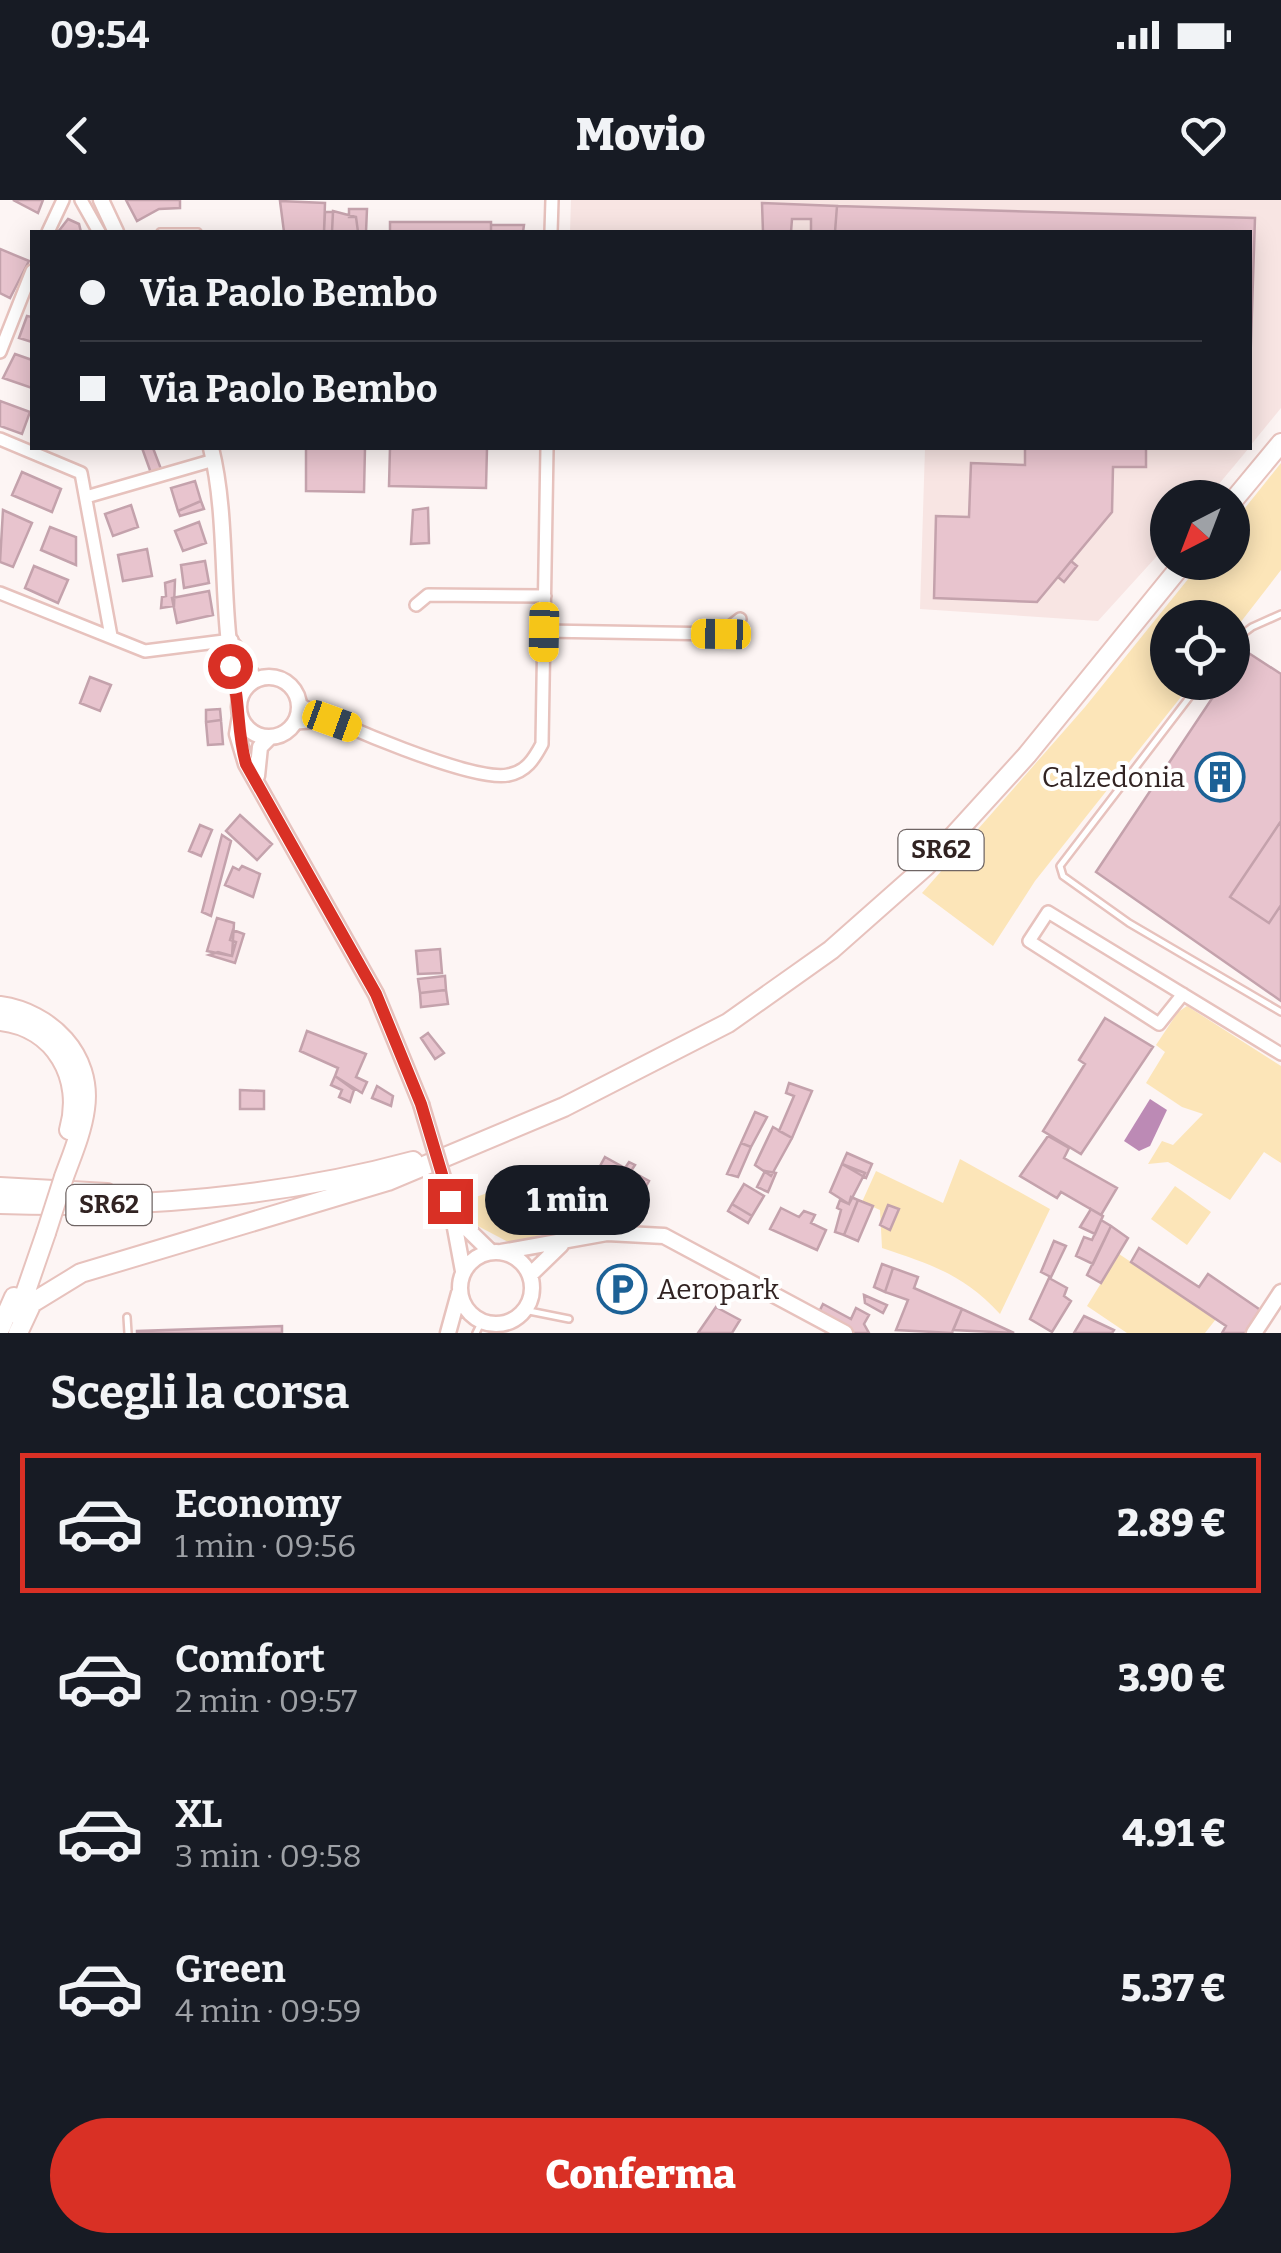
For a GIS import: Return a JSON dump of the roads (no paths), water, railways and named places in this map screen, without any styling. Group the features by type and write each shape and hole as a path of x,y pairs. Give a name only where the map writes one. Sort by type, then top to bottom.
{"highway":[{"path":"1250,480 1281,443"},
{"name":"SR62","path":"0,1204 140,1204 218,1195 336,1177 462,1147 564,1107 728,1023 832,950 926,866 1015,769 1169,580"},
{"path":"0,1006 41,1018 76,1056 85,1084 86,1106 40,1232 11,1330"},
{"path":"0,1021 35,1031 52,1045 73,1083 71,1123 59,1177"},
{"path":"11,1330 32,1303 81,1273 388,1181 462,1147"},
{"path":"0,1187 72,1194 218,1195"},
{"path":"0,1290 11,1330"}],"street":[{"path":"49,230 63,200"},
{"path":"81,200 99,230"},
{"path":"101,200 115,230"},
{"path":"551,230 552,200"},
{"path":"0,352 30,275"},
{"path":"0,439 82,472 112,636"},
{"path":"232,640 241,664 255,680 284,680 300,704 332,721 476,772 513,774 532,763 542,744 546,450"},
{"path":"86,498 212,454 232,640 230,666 240,698 237,734 246,764 376,994 421,1104 452,1209 463,1271 448,1333"},
{"path":"0,593 145,651 232,640"},
{"path":"416,604 428,595 545,596"},
{"path":"544,632 721,634 740,619"},
{"path":"240,698 255,680"},
{"path":"295,723 300,704"},
{"path":"240,716 254,734 269,738"},
{"path":"258,782 255,761 260,747 269,738 295,723 332,721"},
{"path":"1182,994 1159,1024 1029,941 1048,912 1281,1054"},
{"path":"452,1209 496,1252 518,1260 530,1274 532,1293 524,1310 509,1322 477,1329 460,1292"},
{"path":"463,1271 470,1262 496,1252 619,1232 664,1236 845,1333"},
{"path":"530,1274 562,1244"},
{"path":"1256,1332 1281,1292"}],"lane":[{"path":"1250,632 1281,614"},
{"path":"1187,700 1060,866 1063,876 1129,923 1281,1012"},
{"path":"524,1310 569,1319"},
{"path":"127,1317 128,1333"}],"place":[{"name":"Calzedonia","path":"1220,777"},
{"name":"Aeropark","path":"622,1289"}]}
